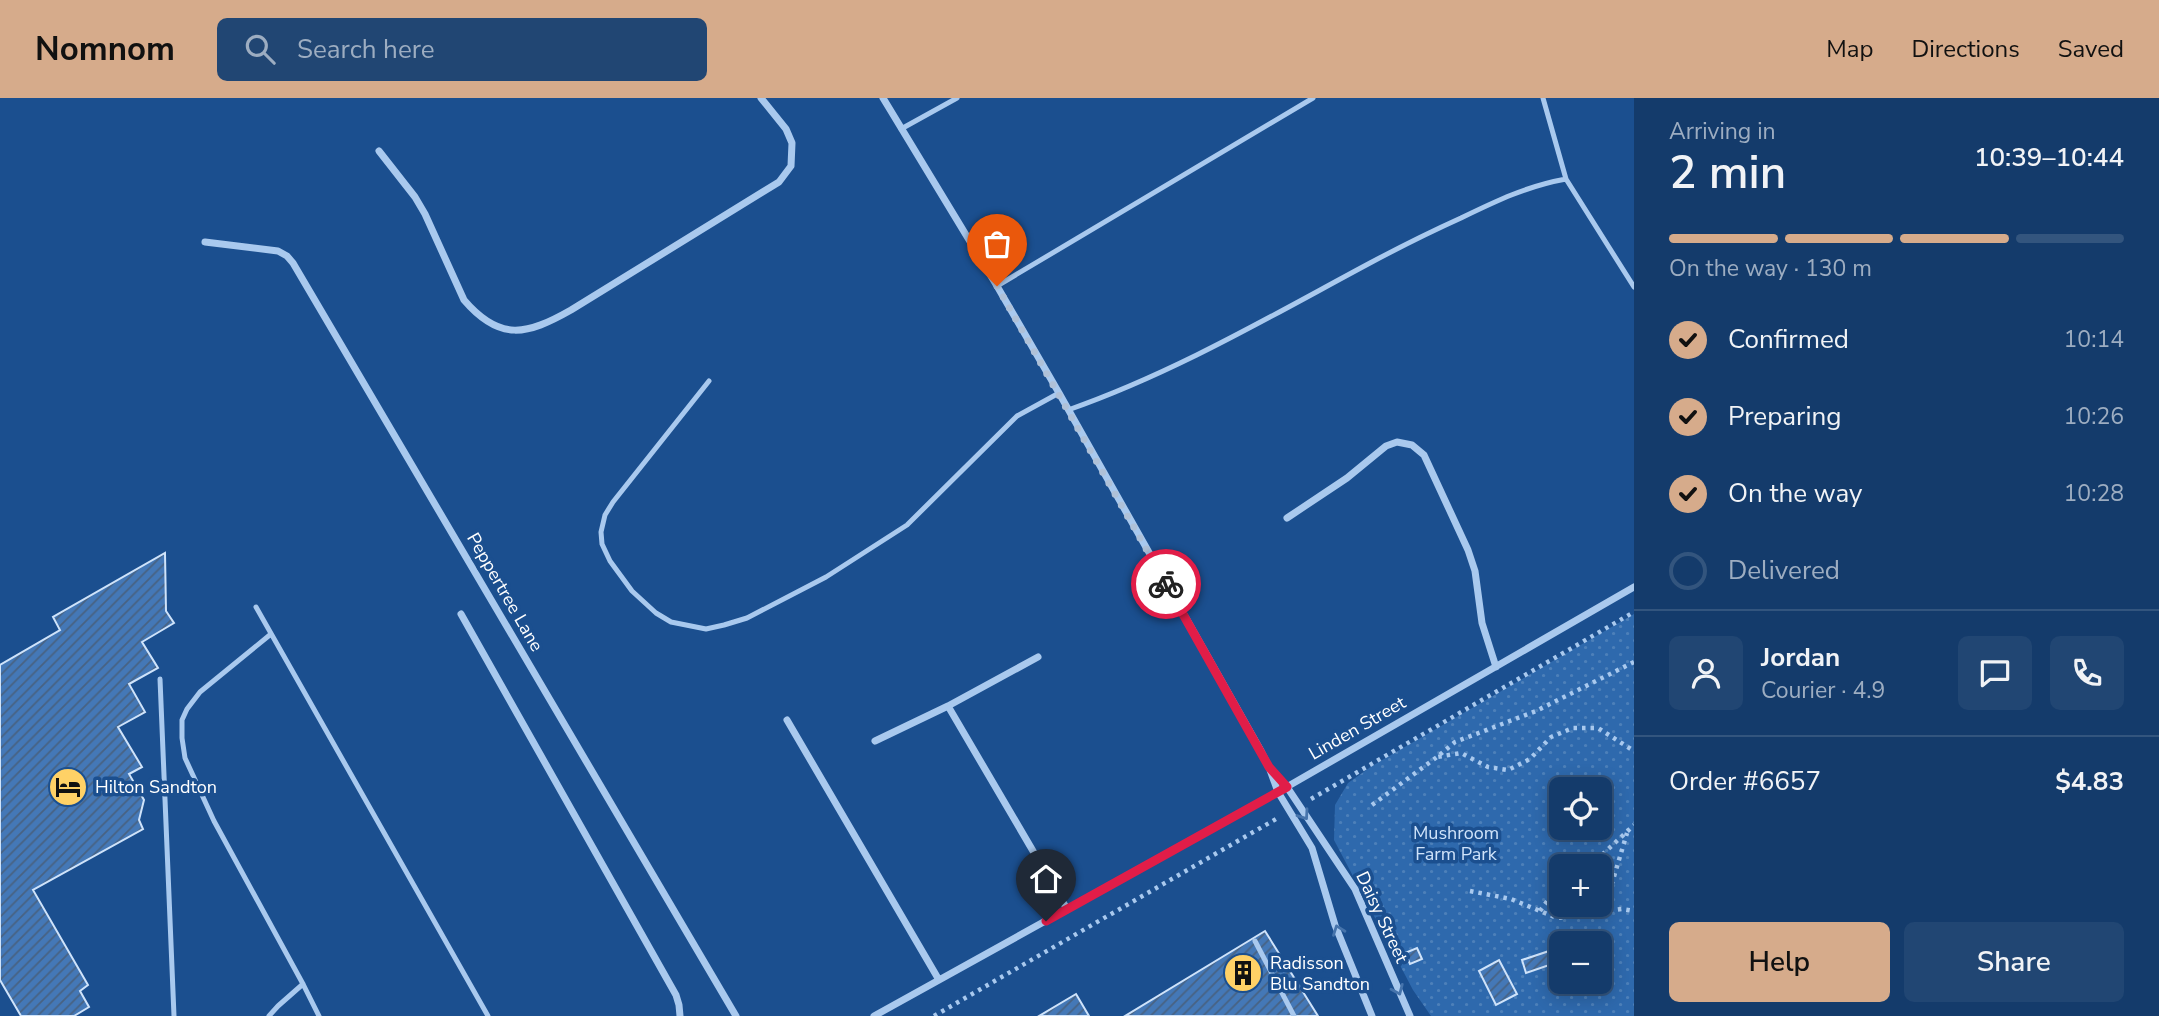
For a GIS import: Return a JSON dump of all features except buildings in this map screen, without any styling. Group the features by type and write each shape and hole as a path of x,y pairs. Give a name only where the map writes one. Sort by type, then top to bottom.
{"street":[{"path":"379,151 425,214 464,300 472,309 505,331 524,330 557,318 779,182 791,166 792,143 786,129 761,98"},
{"name":"Daisy Street","path":"883,98 1059,393 1269,767 1278,792 1312,848 1335,925 1371,1013"},
{"name":"Peppertree Lane","path":"205,242 278,251 293,263 736,1016"},
{"path":"1287,518 1347,478 1386,446 1397,442 1412,446 1424,455 1468,550 1475,571 1482,623 1496,667"},
{"name":"Linden Street","path":"874,1016 1287,787 1634,587"},
{"path":"461,614 676,995 680,1016"},
{"path":"875,741 948,706 1038,657"},
{"path":"948,706 1067,909"},
{"path":"787,720 939,980"},
{"name":"Daisy Street","path":"1269,767 1287,787 1355,889 1410,1016"},
{"path":"1312,848 1323,842"}],"lane":[{"path":"901,129 957,98"},
{"path":"997,286 1313,98"},
{"path":"1543,98 1566,180 1634,287"},
{"path":"1068,410 1115,394 1220,344 1404,245 1509,195 1539,184 1566,180"},
{"path":"709,381 613,502 604,515 601,532 602,544 610,561 632,591 656,613 671,622 706,629 747,618 826,577 907,525 1017,416 1059,393"},
{"path":"256,607 488,1016"},
{"path":"271,634 200,692 182,720 182,738 185,758 214,821 318,1016"},
{"path":"160,679 174,1016"},
{"path":"1255,942 1294,1016"},
{"path":"269,1016 303,984"},
{"path":"1361,1016 1371,1013"}],"path":[{"path":"1373,805 1455,742 1536,711 1634,662"},
{"path":"1437,757 1461,753 1488,767 1508,769 1530,759 1551,737 1573,728 1598,728 1634,751"},
{"path":"1603,854 1634,825"},
{"path":"1612,883 1627,833"},
{"path":"1470,891 1511,899 1549,915"},
{"path":"1540,911 1549,899"},
{"path":"1612,910 1634,911"}],"green space":[{"name":"Mushroom Farm Park","path":"1634,614 1634,1016 1431,1016 1413,990 1334,840 1335,805 1348,783 1372,766"}],"way so far":[{"path":"997,286 1166,584"}],"place":[{"name":"Hilton Sandton","path":"68,787"},
{"name":"Radisson Blu Sandton","path":"1243,973"}],"route":[{"path":"1046,921 1287,787 1269,767 1166,584"}]}
